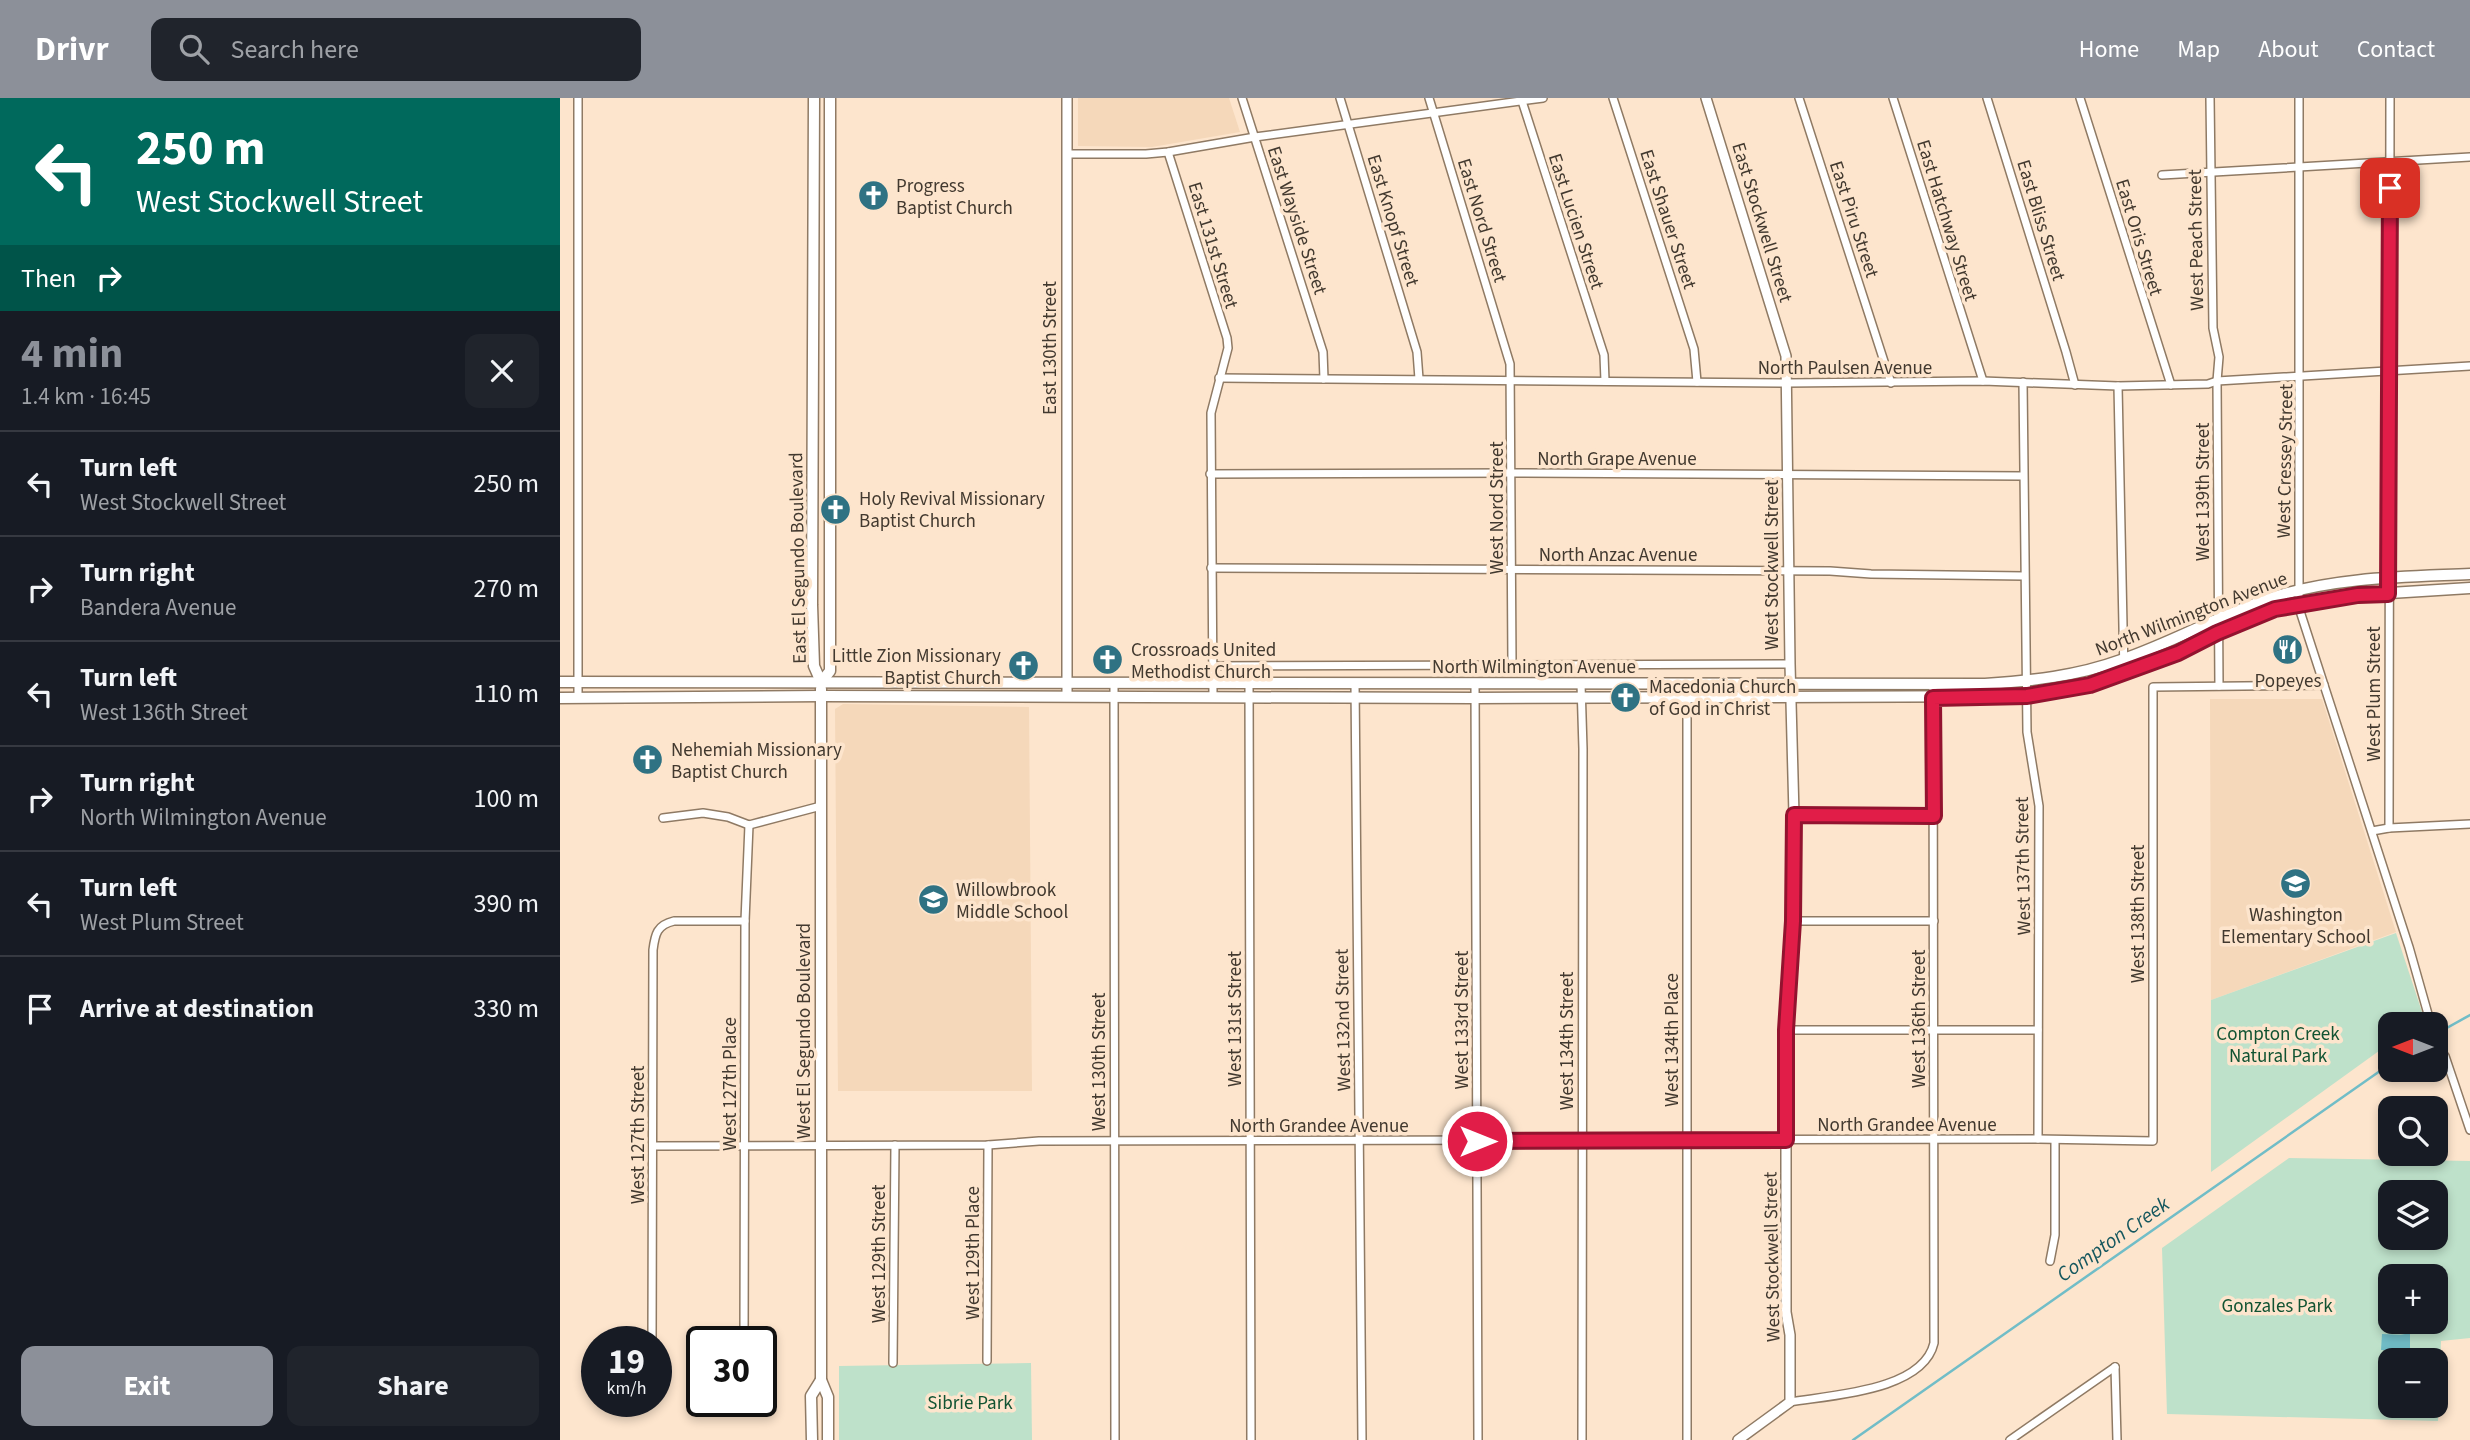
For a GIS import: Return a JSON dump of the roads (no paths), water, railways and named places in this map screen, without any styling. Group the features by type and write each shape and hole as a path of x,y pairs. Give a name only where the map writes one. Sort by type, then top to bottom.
{"main road":[{"name":"East El Segundo Boulevard","path":"814,98 812,591 814,666 821,682 830,671 830,98"},
{"name":"North Wilmington Avenue","path":"560,682 1580,684 2026,681 2066,675 2122,660 2219,617 2298,590 2388,578 2470,574"},
{"name":"North Wilmington Avenue","path":"560,698 823,695 1475,698 2027,696 2090,685 2124,674 2275,609 2358,595 2470,588"},
{"name":"West El Segundo Boulevard","path":"821,682 821,1380 828,1397 828,1440"},
{"name":"West El Segundo Boulevard","path":"812,1440 811,1396 821,1380"}],"street":[{"path":"578,98 578,698"},
{"name":"East 130th Street","path":"1067,98 1067,683"},
{"name":"East Wayside Street","path":"1242,98 1323,352 1324,379"},
{"name":"East Knopf Street","path":"1340,98 1418,352 1419,379"},
{"name":"East Nord Street","path":"1429,98 1508,352"},
{"path":"1067,154 1168,152 1255,137 1543,98"},
{"name":"East Shauer Street","path":"1613,98 1694,349 1696,382"},
{"name":"East Stockwell Street","path":"1706,98 1786,356"},
{"name":"East Piru Street","path":"1799,98 1891,383"},
{"name":"East Hatchway Street","path":"1894,98 1983,381"},
{"name":"East Bliss Street","path":"1987,98 2075,385"},
{"name":"East Oris Street","path":"2080,98 2171,385"},
{"name":"West Peach Street","path":"2210,98 2213,328 2219,357 2217,381"},
{"name":"West Cressey Street","path":"2299,98 2299,604 2428,1012"},
{"name":"West Plum Street","path":"2389,828 2390,98"},
{"name":"East Lucien Street","path":"1521,100 1604,355 1605,381"},
{"name":"East 131st Street","path":"1168,152 1227,338 1228,348 1219,378"},
{"path":"2162,175 2470,157"},
{"name":"West Nord Street","path":"1508,352 1511,380 1512,663"},
{"name":"West Stockwell Street","path":"1786,356 1794,815 1793,921 1786,1030 1786,1312 1790,1335 1790,1402"},
{"name":"North Paulsen Avenue","path":"1219,378 1787,383 1983,381 2118,386 2208,384 2217,381 2470,366"},
{"path":"1213,696 1211,413 1219,378"},
{"name":"West 139th Street","path":"2217,381 2219,686"},
{"name":"West 137th Street","path":"2023,382 2027,732 2039,806 2038,1139"},
{"path":"2118,386 2124,674"},
{"name":"North Grape Avenue","path":"1210,474 2023,476"},
{"name":"North Anzac Avenue","path":"1211,568 1830,570 1871,575 2024,576"},
{"path":"1212,666 1790,664"},
{"path":"1067,683 1067,696"},
{"name":"West 130th Street","path":"1114,683 1115,1440"},
{"name":"West 131st Street","path":"1249,683 1251,1440"},
{"name":"West 132nd Street","path":"1355,683 1362,1440"},
{"name":"West 133rd Street","path":"1475,683 1478,1440"},
{"name":"West 134th Place","path":"1687,683 1687,1440"},
{"name":"West 136th Street","path":"1790,1402 1884,1386 1916,1370 1932,1353 1934,1343 1933,683"},
{"name":"West 134th Street","path":"1580,684 1583,749 1582,1440"},
{"path":"2219,686 2324,685"},
{"name":"West 138th Street","path":"2152,1141 2153,687 2219,686"},
{"path":"663,818 703,813 727,817 749,825 821,806"},
{"path":"1794,815 1934,816"},
{"path":"2372,831 2470,824"},
{"name":"West 127th Place","path":"744,1326 745,921 749,825"},
{"name":"West 127th Street","path":"652,1326 653,950 658,929 664,923 686,920 745,921"},
{"path":"1793,921 1934,921"},
{"path":"1786,1030 2038,1030"},
{"path":"2448,1063 2467,1108 2470,1130"},
{"name":"North Grandee Avenue","path":"653,1146 988,1145 1039,1140 2152,1141"},
{"path":"2050,1261 2055,1235 2054,1140"},
{"name":"West 129th Street","path":"893,1363 895,1145"},
{"name":"West 129th Place","path":"987,1361 988,1145"},
{"path":"2010,1440 2115,1367 2117,1440"},
{"path":"1738,1440 1790,1402"}],"water":[{"path":"2382,1334 2405,1335 2400,1334 2410,1334 2410,1348 2381,1348"}],"waterway":[{"name":"Compton Creek","path":"2448,1027 2470,1015"},
{"name":"Compton Creek","path":"1853,1440 2378,1072"}],"place":[{"name":"Progress Baptist Church","path":"873,196"},
{"name":"Holy Revival Missionary Baptist Church","path":"836,509"},
{"name":"Popeyes","path":"2288,649"},
{"name":"Crossroads United Methodist Church","path":"1108,660"},
{"name":"Little Zion Missionary Baptist Church","path":"1024,666"},
{"name":"Macedonia Church of God in Christ","path":"1626,697"},
{"name":"Nehemiah Missionary Baptist Church","path":"648,760"},
{"name":"Washington Elementary School","path":"2296,883"},
{"name":"Willowbrook Middle School","path":"933,900"}],"park label":[{"name":"Compton Creek Natural Park","path":"2278,1044"},
{"name":"Gonzales Park","path":"2277,1305"},
{"name":"Sibrie Park","path":"970,1402"}]}
